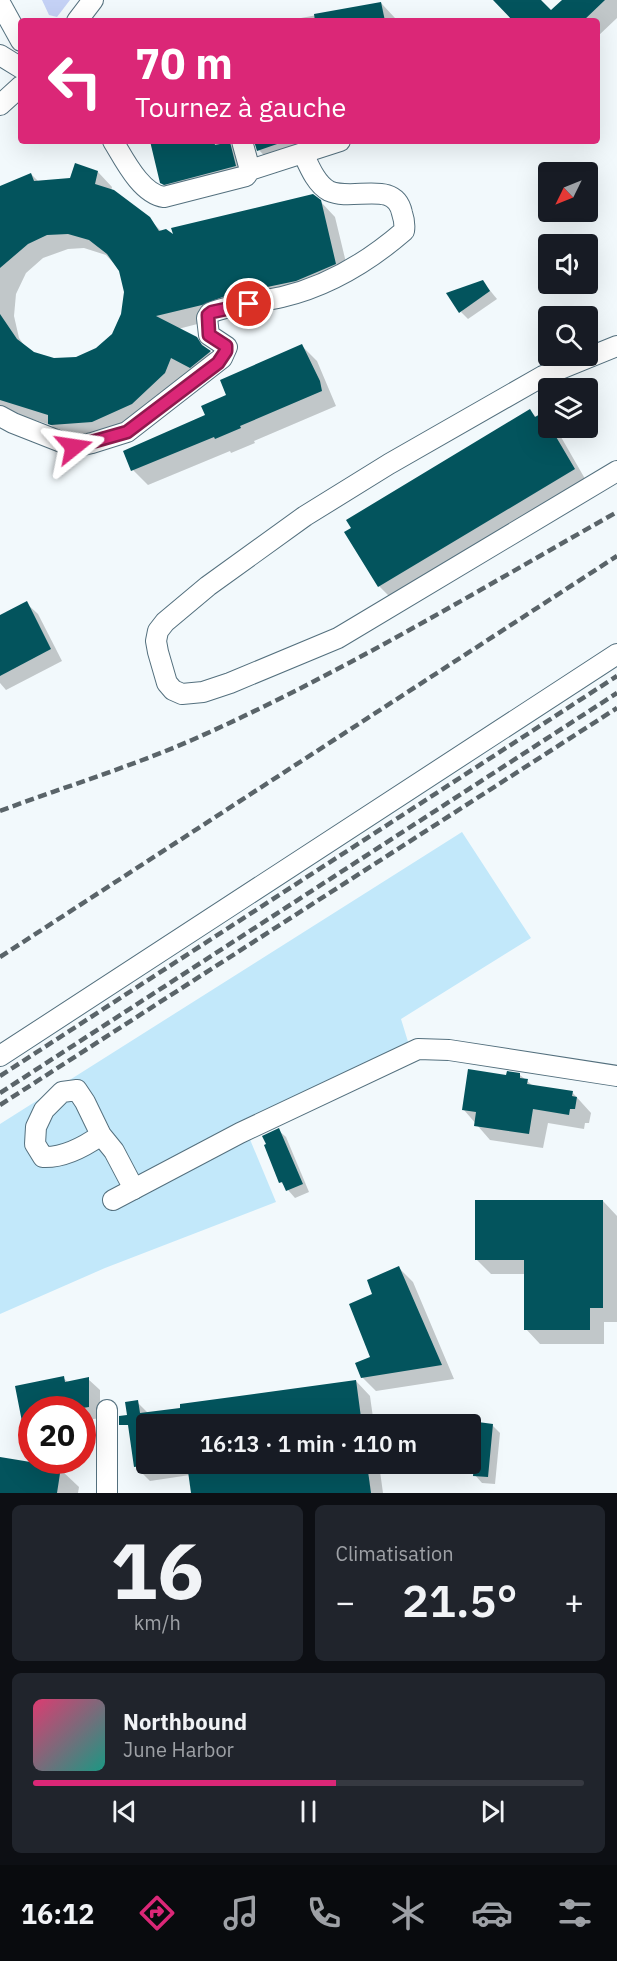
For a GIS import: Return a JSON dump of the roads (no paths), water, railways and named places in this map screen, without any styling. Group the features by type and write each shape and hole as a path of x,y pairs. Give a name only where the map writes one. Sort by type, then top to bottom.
{"street":[{"path":"79,18 93,0"},
{"path":"0,3 18,35"},
{"path":"0,56 18,67"},
{"path":"0,105 18,89"},
{"path":"115,144 136,178 159,197 246,176 250,170 331,144"},
{"path":"243,144 250,170"},
{"path":"0,416 74,447 127,432 222,358 226,346 209,335 207,318 210,313 285,296 323,284 361,263 404,231 401,208 394,197 385,193 341,194 332,192 319,183 303,153"},
{"path":"617,346 543,376 429,440 305,516 208,586 165,622 158,631 156,642 167,683 173,690 182,694 203,692 338,638 617,471"},
{"path":"0,1056 617,654"},
{"path":"113,1200 240,1133 418,1049 448,1050 617,1076"},
{"path":"101,1135 114,1151 134,1189"},
{"path":"107,1410 107,1493"}],"railway":[{"path":"0,811 145,759 247,715 407,631 617,512"},
{"path":"0,957 617,556"},
{"path":"0,1076 617,676"},
{"path":"0,1093 617,693"},
{"path":"0,1105 617,708"}]}
